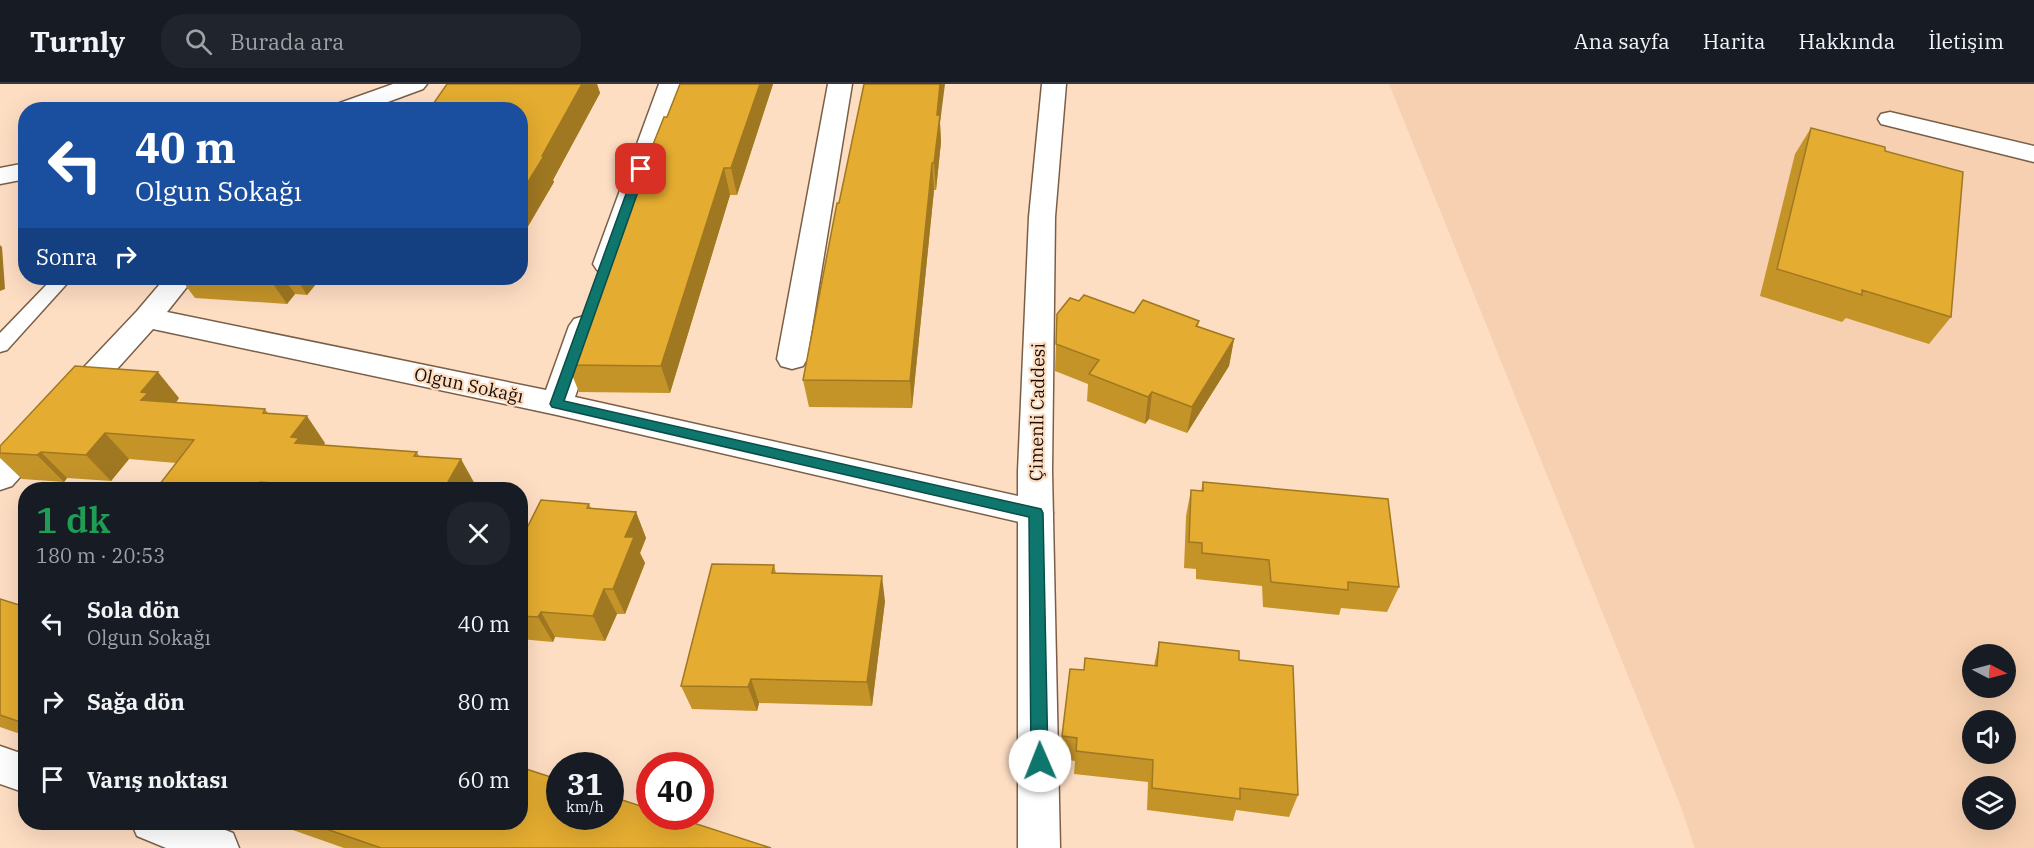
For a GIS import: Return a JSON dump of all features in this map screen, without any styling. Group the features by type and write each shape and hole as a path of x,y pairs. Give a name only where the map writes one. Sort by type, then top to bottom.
{"street":[{"path":"364,102 415,84"},
{"path":"557,404 671,84"},
{"path":"792,359 840,84"},
{"name":"Çimenli Caddesi","path":"1039,848 1035,471 1042,217 1054,84"},
{"path":"1890,119 2034,154"},
{"path":"0,176 18,173"},
{"path":"0,477 147,318 174,285"},
{"name":"Olgun Sokağı","path":"147,318 557,404 1036,513"},
{"path":"0,765 18,771"},
{"path":"172,830 218,848"}],"lane":[{"path":"0,345 56,285"}],"shaded area":[{"path":"1389,84 2034,84 2034,848 1695,848 1679,802"}],"building":[{"path":"447,84 582,84 528,182 528,102 434,102"},
{"path":"680,84 760,84 731,168 724,168 661,366 568,365 603,269 664,117 667,117"},
{"path":"864,84 940,84 937,115 940,115 934,163 932,163 910,381 803,380 837,203 839,203"},
{"path":"1811,128 1885,147 1885,151 1963,172 1951,317 1862,290 1862,295 1777,269"},
{"path":"1084,295 1134,313 1143,300 1199,321 1196,326 1234,339 1192,407 1152,392 1148,397 1089,374 1099,360 1056,344 1057,314 1070,298 1079,301"},
{"path":"75,366 158,372 141,392 148,393 141,400 265,409 263,413 307,416 291,437 299,438 295,443 417,452 414,456 461,459 448,482 161,482 194,440 105,433 86,455 41,452 37,455 0,453 0,446"},
{"path":"1203,482 1388,499 1399,587 1348,582 1348,590 1271,582 1269,560 1202,553 1202,543 1189,542 1191,490 1203,491"},
{"path":"541,500 589,504 587,508 636,512 625,537 634,537 613,589 604,589 593,616 541,612 538,617 528,616 528,526"},
{"path":"712,564 774,565 772,573 882,576 867,682 751,679 748,687 681,686"},
{"path":"0,599 18,605 18,721 0,715"},
{"path":"1159,642 1239,651 1239,660 1293,666 1298,795 1240,788 1240,799 1152,788 1153,760 1076,751 1077,738 1062,736 1070,669 1084,670 1085,658 1157,666"},
{"path":"528,770 546,775 546,830 624,830 624,801 636,804 636,830 714,830 771,848 381,848 329,830 528,830"}],"route":[{"path":"641,169 557,404 1036,513 1040,761"}]}
